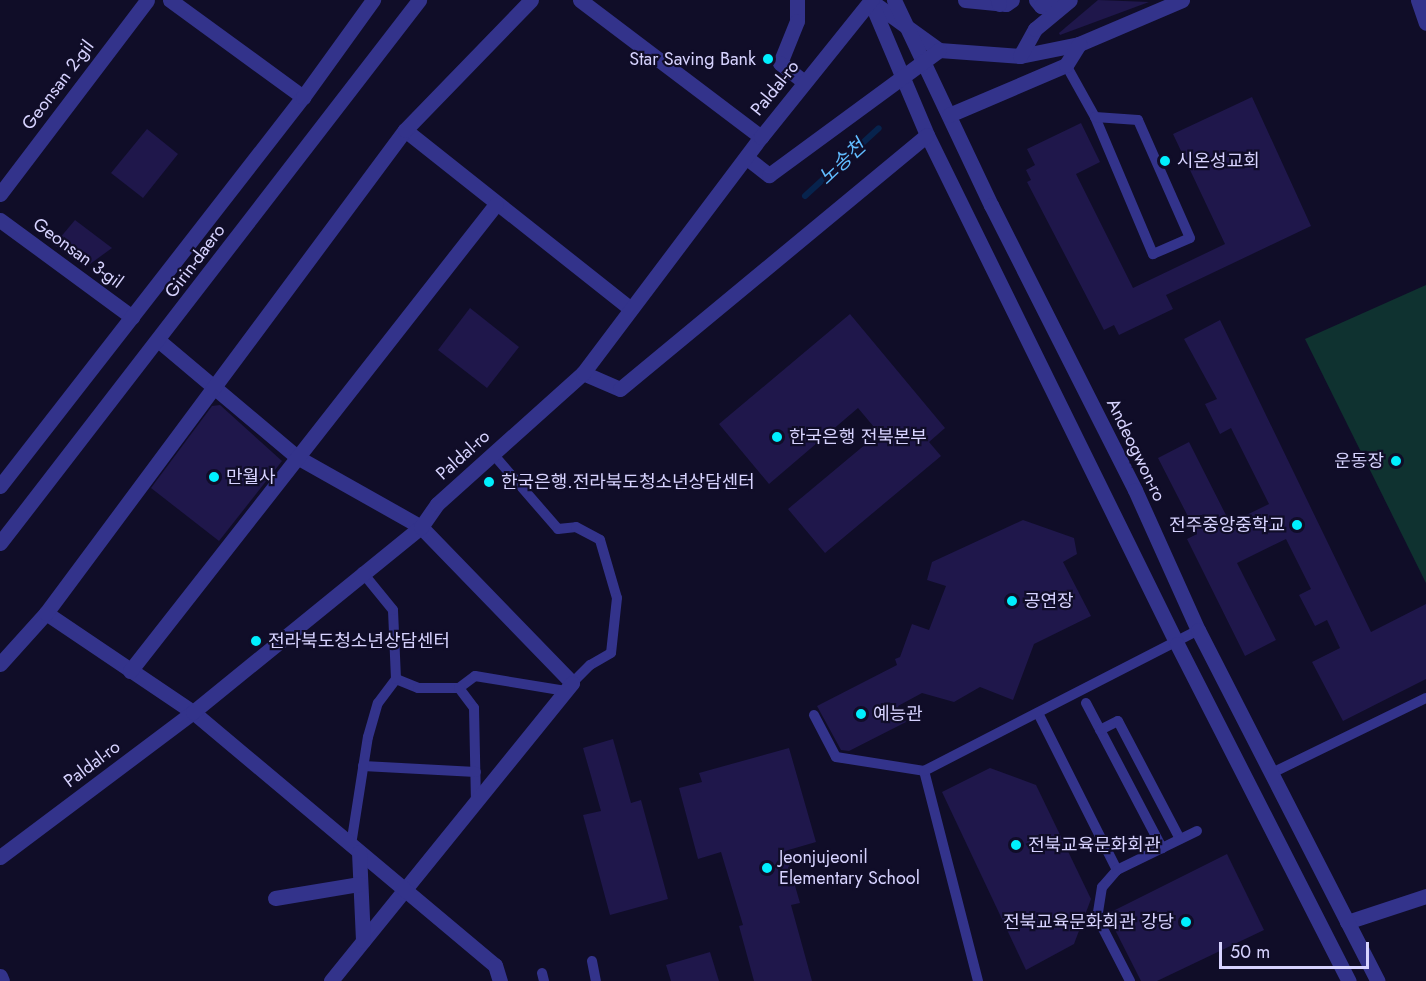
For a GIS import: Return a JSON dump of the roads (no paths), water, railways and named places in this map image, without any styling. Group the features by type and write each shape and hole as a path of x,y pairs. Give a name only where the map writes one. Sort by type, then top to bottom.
{"street":[{"name":"Geonsan 2-gil","path":"0,194 147,0"},
{"path":"170,0 303,98"},
{"name":"Girin-daero","path":"0,486 303,98 373,0"},
{"name":"Girin-daero","path":"0,543 419,0"},
{"path":"0,664 46,613 405,130 531,0"},
{"path":"580,0 761,137"},
{"path":"797,0 797,21 780,63 804,82"},
{"path":"871,0 903,20 939,50"},
{"path":"871,0 927,135 1177,644 1349,981"},
{"name":"Paldal-ro","path":"0,857 193,712 362,572 421,527 437,504 583,373 761,137 871,0"},
{"name":"Andeogwon-ro","path":"894,0 921,60 1135,490 1198,630 1274,772 1378,981"},
{"path":"965,0 1003,1"},
{"path":"1036,0 1041,6 1068,0"},
{"path":"1020,56 1035,29 1068,0"},
{"path":"747,158 769,175 901,74 939,50 1020,56 1079,44 1182,0"},
{"path":"1418,0 1426,23"},
{"path":"949,115 1066,65 1079,44"},
{"path":"405,130 631,309"},
{"path":"583,373 620,389 927,135"},
{"path":"130,670 496,204"},
{"name":"Geonsan 3-gil","path":"0,220 132,317"},
{"path":"158,340 297,457 421,527 569,687 331,981"},
{"path":"46,613 193,712 495,965 500,981"},
{"path":"355,848 360,884 363,941"},
{"path":"275,898 360,884"},
{"path":"1347,922 1426,896"},
{"path":"0,976 2,981"}],"lane":[{"path":"1066,65 1095,117 1153,254 1190,238 1138,120 1095,117"},
{"path":"396,679 418,688 459,688 475,676 569,687 590,665 611,653 617,598 600,540 576,527 558,529 493,454"},
{"path":"355,848 363,766 378,703 396,679 393,610 362,572"},
{"path":"814,715 837,757 924,771 1177,644 1198,630"},
{"path":"459,688 474,708 476,801"},
{"path":"1274,772 1426,698"},
{"path":"1086,703 1162,848"},
{"path":"1038,713 1117,870"},
{"path":"1100,730 1118,721 1180,839"},
{"path":"363,766 476,772"},
{"path":"924,771 978,981"},
{"path":"1130,981 1097,917 1102,886 1117,870 1197,831"},
{"path":"592,961 596,981"}],"waterway":[{"name":"노송천","path":"805,196 879,128"}],"place":[{"name":"Star Saving Bank","path":"768,59"},
{"name":"시온성교회","path":"1165,161"},
{"name":"한국은행 전북본부","path":"777,437"},
{"name":"운동장","path":"1396,461"},
{"name":"만월사","path":"214,477"},
{"name":"한국은행.전라북도청소년상담센터","path":"489,482"},
{"name":"전주중앙중학교","path":"1297,525"},
{"name":"공연장","path":"1012,601"},
{"name":"전라북도청소년상담센터","path":"256,641"},
{"name":"예능관","path":"861,714"},
{"name":"전북교육문화회관","path":"1016,845"},
{"name":"Jeonjujeonil Elementary School","path":"767,868"},
{"name":"전북교육문화회관 강당","path":"1186,922"}]}
